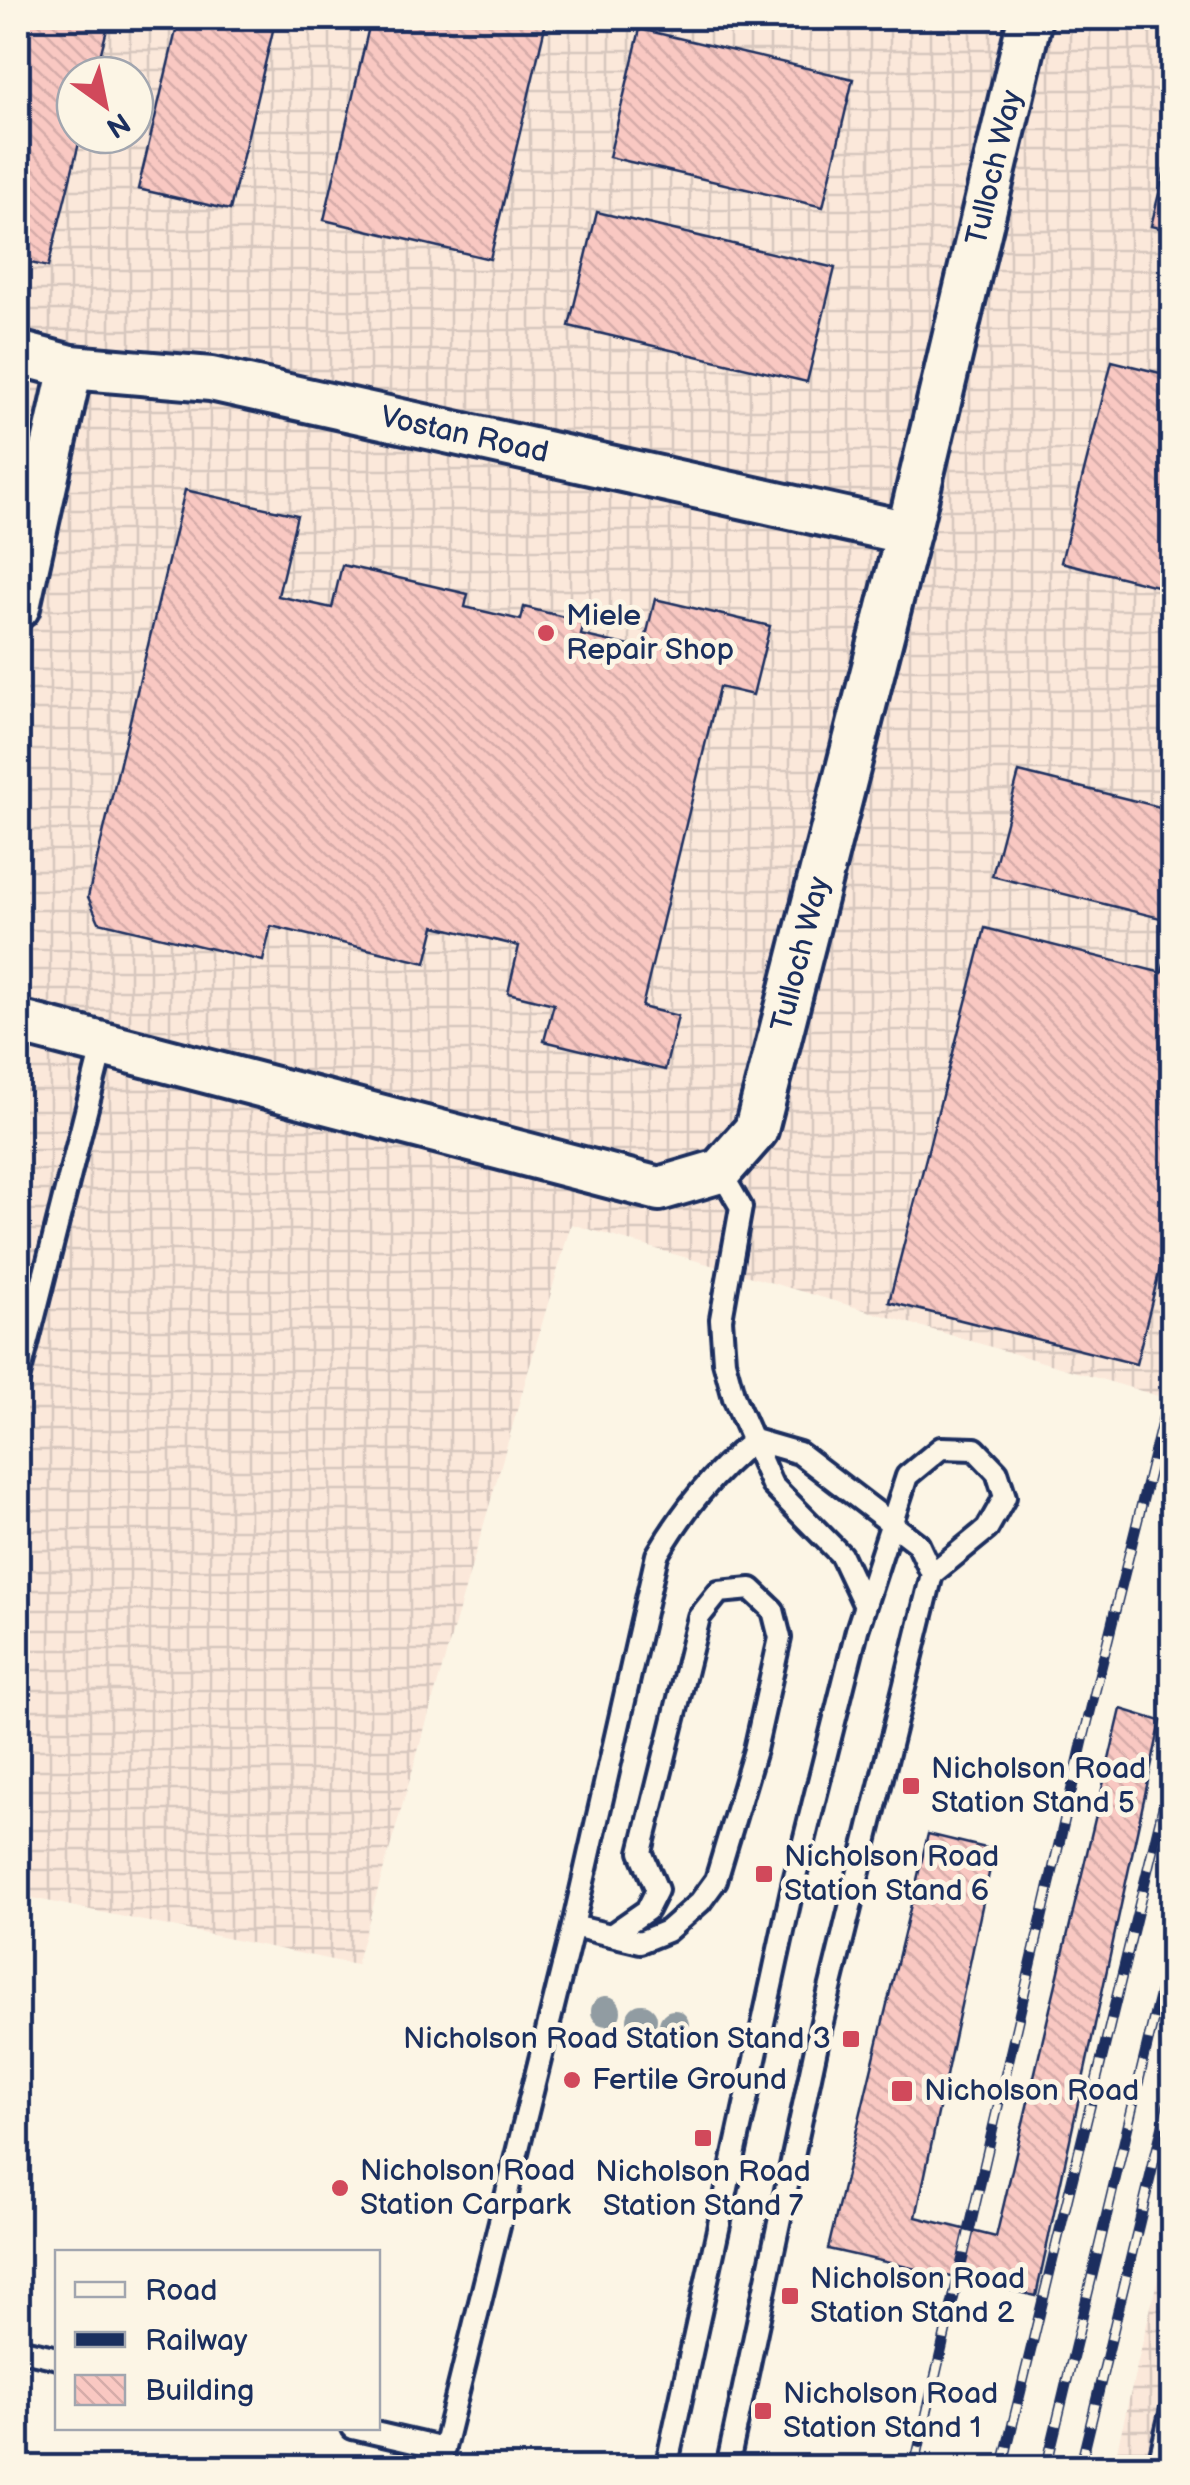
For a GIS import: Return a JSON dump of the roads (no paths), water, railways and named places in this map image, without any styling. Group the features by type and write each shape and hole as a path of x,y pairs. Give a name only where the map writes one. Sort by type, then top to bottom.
{"street":[{"name":"Tulloch Way","path":"720,1171 756,1130 908,532 1030,18"},
{"name":"Vostan Road","path":"18,352 71,366 211,379 908,532"},
{"path":"18,607 71,366"},
{"path":"18,1022 659,1189 720,1171"}],"lane":[{"path":"18,1380 103,1044"},
{"path":"720,1171 741,1208 721,1320 724,1361 772,1485 841,1556 864,1604"},
{"path":"754,1440 799,1453 918,1544 932,1574"},
{"path":"359,2430 442,2458 574,1926 657,1555 685,1507 720,1467 754,1440"},
{"path":"666,2468 793,1886 864,1604 907,1476 941,1448 975,1448 997,1472 1005,1497 987,1529 932,1574 819,2034 727,2468"},
{"path":"574,1926 640,1942 668,1931 700,1902 716,1880 754,1750 780,1638 773,1610 750,1589 719,1592 699,1617 641,1852 657,1890 673,1906 700,1902"},
{"path":"611,1935 648,1910 657,1890"},
{"path":"18,2349 55,2357"},
{"path":"1158,2468 1172,2409"}],"railway":[{"path":"914,2468 1084,1736 1172,1382"},
{"path":"1002,2468 1172,1770"},
{"path":"1046,2468 1172,1942"},
{"path":"1080,2468 1172,2087"}],"place":[{"name":"Miele Repair Shop","path":"546,633"},
{"name":"Nicholson Road Station Stand 5","path":"911,1786"},
{"name":"Nicholson Road Station Stand 6","path":"764,1874"},
{"name":"Nicholson Road Station Stand 3","path":"851,2039"},
{"name":"Fertile Ground","path":"572,2080"},
{"name":"Nicholson Road","path":"902,2091"},
{"name":"Nicholson Road Station Stand 7","path":"703,2138"},
{"name":"Nicholson Road Station Carpark","path":"340,2188"},
{"name":"Nicholson Road Station Stand 2","path":"790,2296"},
{"name":"Nicholson Road Station Stand 1","path":"763,2411"}]}
